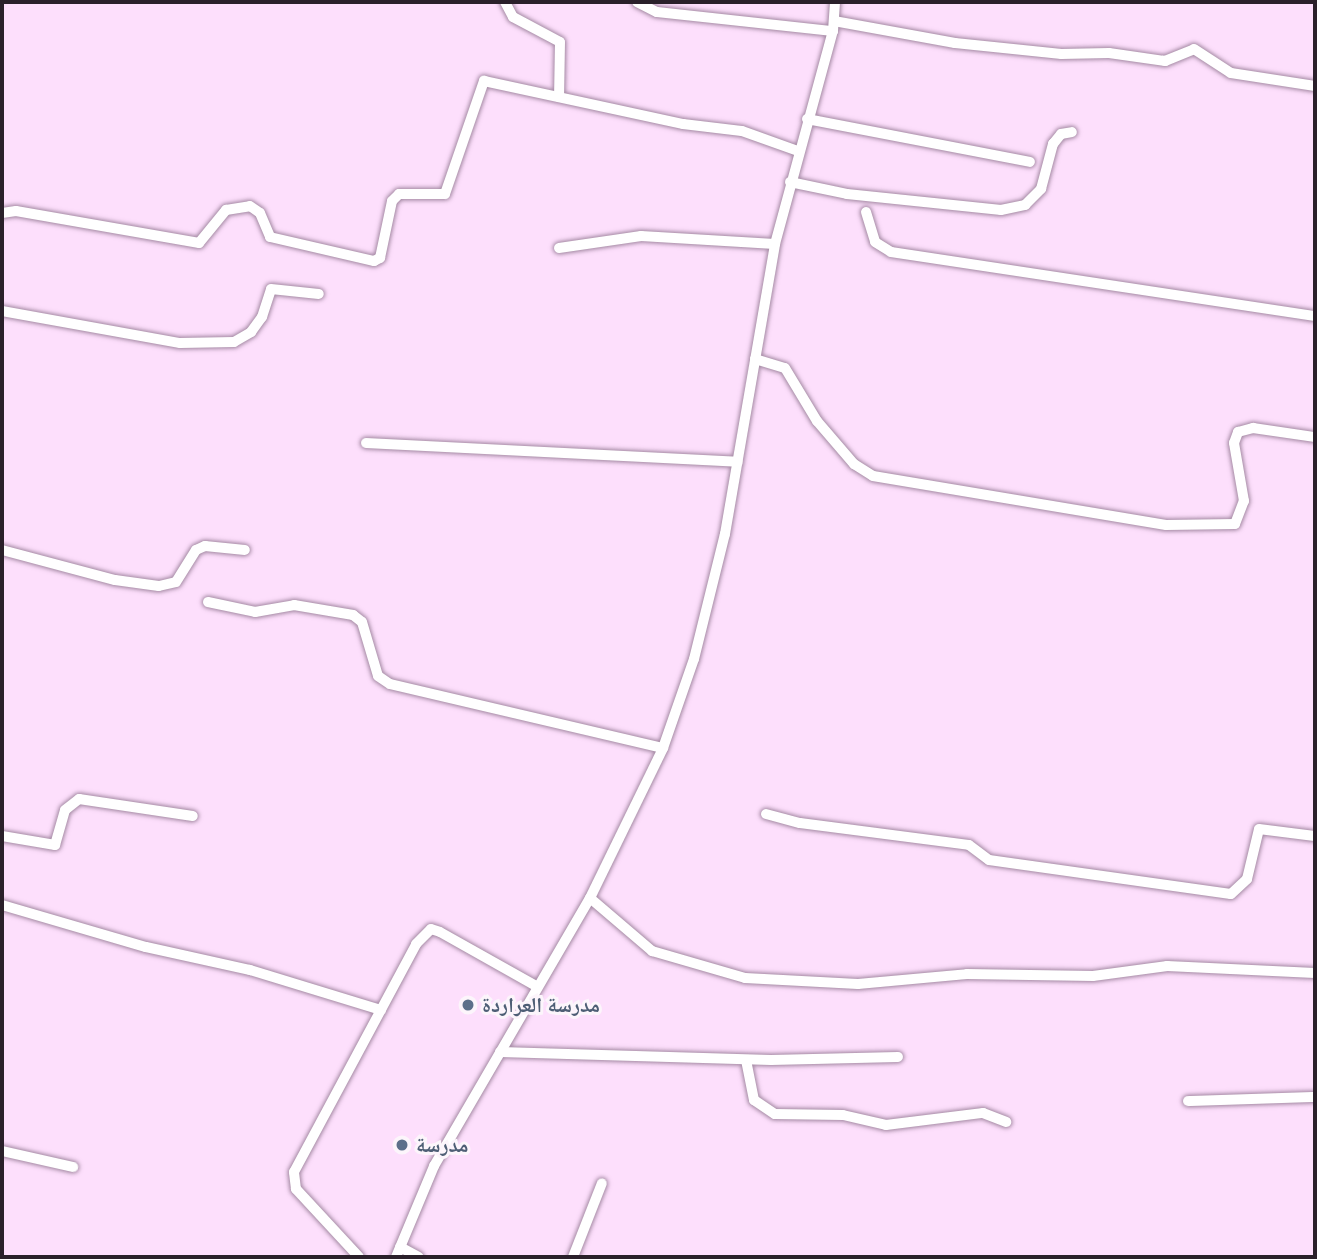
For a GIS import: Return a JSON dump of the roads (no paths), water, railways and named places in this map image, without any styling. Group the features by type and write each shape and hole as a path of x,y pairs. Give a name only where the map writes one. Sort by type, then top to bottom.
{"street":[{"path":"505,2 513,17 559,41 559,97"},
{"path":"637,2 657,12 834,26 1061,54 1109,53 1165,61 1194,49 1231,73 1315,86"},
{"path":"419,1257 398,1252 434,1166 590,898 663,748 694,659 738,462 775,244 834,26 835,2"},
{"path":"2,213 16,211 199,243 226,209 250,206 260,213 270,237 374,261 384,247 391,201 407,191 445,194 484,81 682,124 742,131 798,151"},
{"path":"807,119 1030,162"},
{"path":"790,182 847,194 1001,210 1026,205 1041,190 1053,144 1061,134 1072,132"},
{"path":"866,212 875,242 899,254 1315,316"},
{"path":"559,248 641,236 775,244"},
{"path":"2,311 167,341 234,342 251,332 262,317 271,289 319,294"},
{"path":"755,359 785,368 817,421 854,464 873,476 1166,525 1235,524 1244,501 1234,443 1238,432 1252,428 1315,437"},
{"path":"366,443 738,462"},
{"path":"2,550 115,580 159,586 176,582 196,550 205,546 245,550"},
{"path":"208,602 255,612 294,605 353,615 362,622 378,676 390,684 663,748"},
{"path":"2,836 55,845 65,810 79,799 193,816"},
{"path":"766,814 820,826 969,845 989,860 1231,894 1247,879 1259,829 1315,836"},
{"path":"590,898 652,951 744,978 858,984 967,974 1093,976 1167,966 1315,973"},
{"path":"2,905 146,947 250,970 381,1010"},
{"path":"359,1257 302,1196 293,1181 298,1163 416,944 431,929 538,987"},
{"path":"500,1052 746,1060 898,1057"},
{"path":"746,1060 754,1100 775,1114 842,1115 886,1125 983,1113 1006,1122"},
{"path":"1188,1101 1315,1097"},
{"path":"2,1151 73,1167"},
{"path":"573,1257 602,1183"}],"place":[{"name":"مدرسة العراردة","path":"468,1005"},
{"name":"مدرسة","path":"402,1145"}]}
